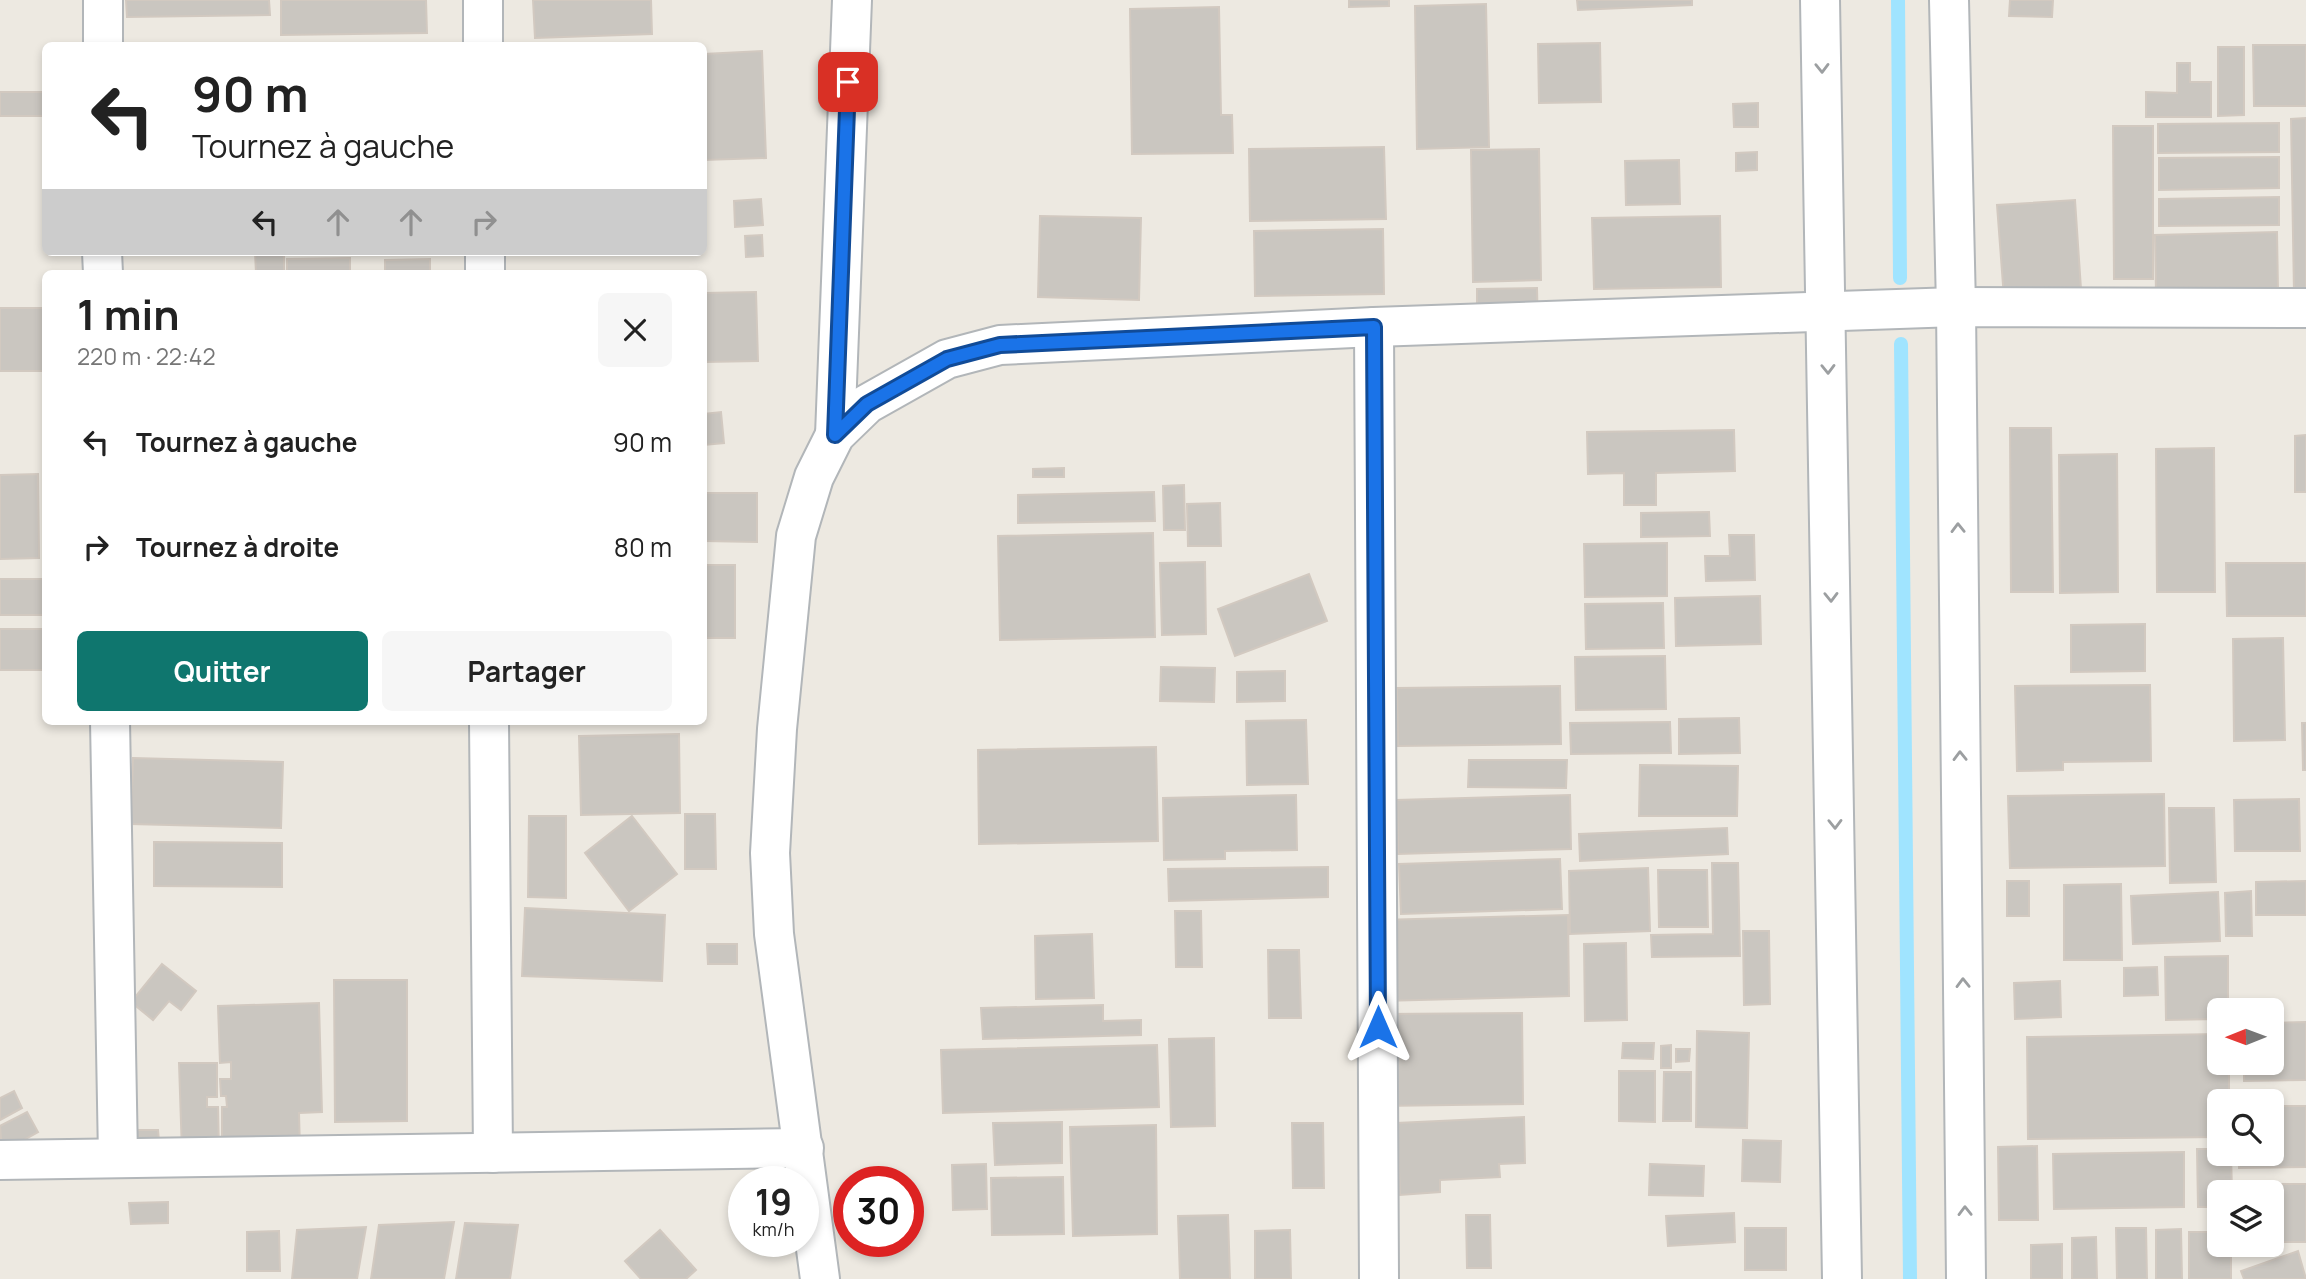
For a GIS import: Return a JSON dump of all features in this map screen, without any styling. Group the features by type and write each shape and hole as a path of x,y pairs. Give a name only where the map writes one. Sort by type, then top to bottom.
{"street":[{"path":"103,0 103,42"},
{"path":"483,0 483,42"},
{"path":"835,435 852,0"},
{"path":"1820,0 1842,1279"},
{"path":"1949,0 1956,307 1966,1279"},
{"path":"820,1279 774,934 770,853 777,729 796,536 814,477 835,435 867,404 947,359 1000,345 1374,327 1956,307 2306,308"},
{"path":"1374,327 1379,1279"},
{"path":"110,725 118,1157"},
{"path":"489,725 493,1153"},
{"path":"0,1160 804,1148"}],"building":[{"path":"126,0 269,0 270,15 127,17"},
{"path":"281,0 426,0 427,33 281,35"},
{"path":"533,0 651,0 652,34 535,38"},
{"path":"1349,0 1389,0 1389,6 1349,7"},
{"path":"1577,0 1692,0 1692,5 1578,10"},
{"path":"2010,0 2053,0 2052,17 2009,16"},
{"path":"1486,4 1489,147 1417,149 1415,6"},
{"path":"1219,7 1221,115 1232,115 1233,153 1132,154 1130,9"},
{"path":"1600,43 1601,102 1539,103 1538,44"},
{"path":"2253,45 2306,45 2306,106 2254,106"},
{"path":"2218,47 2244,47 2244,115 2218,116"},
{"path":"762,51 766,158 707,160 707,54"},
{"path":"2177,63 2190,63 2190,82 2211,82 2211,117 2146,117 2146,92 2177,93"},
{"path":"0,92 42,92 42,116 0,116"},
{"path":"1758,103 1758,127 1734,127 1733,104"},
{"path":"2306,118 2306,292 2294,293 2291,119"},
{"path":"2279,123 2279,152 2158,153 2158,124"},
{"path":"2113,126 2153,126 2153,279 2114,279"},
{"path":"1384,147 1386,219 1250,221 1249,149"},
{"path":"1539,149 1541,280 1473,282 1471,150"},
{"path":"1757,152 1757,170 1736,171 1736,153"},
{"path":"2279,157 2279,188 2159,190 2159,158"},
{"path":"1679,160 1680,204 1626,205 1625,161"},
{"path":"2279,197 2279,225 2159,226 2159,199"},
{"path":"761,199 763,225 735,227 734,201"},
{"path":"2075,200 2082,304 2004,298 1997,205"},
{"path":"1040,216 1141,218 1139,300 1038,297"},
{"path":"1720,216 1721,287 1594,289 1592,218"},
{"path":"1383,229 1384,294 1255,296 1254,231"},
{"path":"2277,232 2278,291 2156,293 2155,235"},
{"path":"762,235 763,256 746,257 745,236"},
{"path":"255,256 284,256 284,270 256,270"},
{"path":"350,258 350,270 287,270 287,259"},
{"path":"430,259 430,270 385,270 385,260"},
{"path":"1537,288 1538,330 1477,331 1477,289"},
{"path":"756,292 758,361 707,362 707,293"},
{"path":"0,308 42,308 42,371 0,371"},
{"path":"721,412 724,443 707,445 707,414"},
{"path":"2010,428 2051,428 2053,592 2011,592"},
{"path":"1734,430 1735,471 1656,473 1656,505 1624,505 1624,473 1588,474 1587,432"},
{"path":"2306,435 2306,492 2295,492 2295,436"},
{"path":"2214,448 2215,592 2157,592 2156,449"},
{"path":"2117,454 2118,592 2060,593 2059,455"},
{"path":"1064,468 1064,477 1033,477 1033,469"},
{"path":"38,474 39,558 0,559 0,475"},
{"path":"1184,485 1185,530 1164,530 1163,486"},
{"path":"1154,492 1155,521 1018,523 1018,495"},
{"path":"707,493 757,493 757,542 707,541"},
{"path":"1220,503 1221,546 1188,546 1187,504"},
{"path":"1709,512 1710,536 1641,537 1641,513"},
{"path":"1153,533 1155,637 1000,640 998,536"},
{"path":"1729,535 1754,535 1755,580 1706,581 1705,556 1730,556"},
{"path":"1667,543 1667,596 1585,597 1584,544"},
{"path":"1205,562 1206,634 1162,635 1160,563"},
{"path":"2226,563 2306,563 2306,616 2227,616"},
{"path":"707,565 735,565 735,638 707,638"},
{"path":"1309,574 1327,621 1235,656 1218,609"},
{"path":"0,579 42,579 42,615 0,615"},
{"path":"1760,596 1761,644 1676,646 1675,598"},
{"path":"1663,603 1664,648 1586,649 1585,604"},
{"path":"2145,624 2145,671 2071,672 2071,625"},
{"path":"0,629 42,629 42,670 0,670"},
{"path":"2283,638 2285,740 2234,741 2233,639"},
{"path":"1665,656 1666,709 1576,710 1575,657"},
{"path":"1161,667 1215,668 1214,702 1160,701"},
{"path":"1285,671 1285,701 1237,702 1237,672"},
{"path":"2150,685 2151,761 2063,762 2063,770 2017,771 2015,686"},
{"path":"1560,686 1561,744 1398,746 1397,688"},
{"path":"1739,718 1740,753 1679,754 1679,719"},
{"path":"1306,720 1308,784 1247,785 1246,721"},
{"path":"1670,722 1671,753 1571,754 1570,723"},
{"path":"2302,723 2306,723 2306,770 2303,770"},
{"path":"679,734 680,813 581,815 579,736"},
{"path":"1156,747 1158,841 979,844 978,750"},
{"path":"133,758 283,762 281,828 131,824"},
{"path":"1469,760 1567,760 1566,788 1468,787"},
{"path":"1640,765 1738,766 1737,816 1639,816"},
{"path":"2164,794 2165,866 2010,868 2008,796"},
{"path":"1296,795 1297,850 1225,851 1225,859 1164,860 1163,798"},
{"path":"1570,795 1571,849 1398,854 1397,800"},
{"path":"2299,799 2300,851 2235,851 2234,800"},
{"path":"2169,808 2214,808 2216,882 2170,883"},
{"path":"685,814 715,814 716,869 685,869"},
{"path":"529,816 566,816 566,898 528,897"},
{"path":"632,816 677,874 629,911 585,853"},
{"path":"1727,828 1728,854 1580,861 1579,834"},
{"path":"154,842 282,843 282,887 154,886"},
{"path":"1560,859 1562,909 1401,914 1399,864"},
{"path":"1712,863 1738,863 1740,956 1652,957 1651,935 1713,934"},
{"path":"1328,867 1328,897 1169,901 1168,869"},
{"path":"1648,868 1650,931 1570,934 1569,871"},
{"path":"1658,870 1707,870 1708,927 1659,927"},
{"path":"2007,881 2029,881 2029,916 2007,916"},
{"path":"2306,881 2306,915 2256,915 2256,882"},
{"path":"2121,884 2122,960 2064,960 2064,885"},
{"path":"2251,891 2252,936 2226,936 2225,893"},
{"path":"2218,892 2220,941 2133,944 2131,896"},
{"path":"525,908 665,915 662,981 522,976"},
{"path":"1175,911 1201,911 1202,967 1176,967"},
{"path":"1568,915 1569,996 1381,1001 1380,920"},
{"path":"1743,931 1769,931 1770,1004 1744,1005"},
{"path":"1092,934 1094,998 1036,999 1035,936"},
{"path":"1626,943 1627,1020 1585,1021 1584,944"},
{"path":"707,944 737,944 737,964 708,964"},
{"path":"1268,950 1299,950 1301,1018 1269,1018"},
{"path":"2228,956 2228,998 2207,998 2207,1019 2166,1020 2165,957"},
{"path":"162,964 196,991 181,1010 169,1001 153,1020 131,1002"},
{"path":"2157,967 2158,995 2124,996 2124,968"},
{"path":"334,980 407,980 407,1121 335,1122"},
{"path":"2060,981 2061,1017 2015,1019 2014,983"},
{"path":"319,1003 322,1112 299,1113 300,1150 222,1152 222,1107 227,1107 226,1096 221,1096 220,1079 231,1079 231,1062 220,1063 218,1006"},
{"path":"1103,1005 1103,1021 1141,1020 1141,1035 983,1039 981,1008"},
{"path":"1522,1013 1523,1104 1382,1106 1381,1014"},
{"path":"2306,1022 2306,1080 2244,1081 2244,1075 2284,1075 2284,1023"},
{"path":"1697,1031 1749,1033 1747,1128 1696,1127"},
{"path":"2207,1034 2207,1075 2229,1075 2229,1089 2207,1089 2207,1137 2028,1139 2027,1037"},
{"path":"1214,1038 1215,1126 1171,1127 1169,1039"},
{"path":"1623,1043 1654,1043 1653,1059 1622,1058"},
{"path":"1157,1045 1159,1107 943,1113 941,1050"},
{"path":"1671,1045 1671,1068 1661,1068 1661,1046"},
{"path":"1676,1049 1690,1049 1689,1061 1676,1062"},
{"path":"179,1063 217,1063 217,1097 207,1097 207,1107 218,1107 219,1152 182,1153"},
{"path":"1619,1071 1655,1071 1655,1122 1619,1121"},
{"path":"1664,1072 1691,1072 1691,1121 1663,1121"},
{"path":"14,1091 22,1108 0,1120 0,1098"},
{"path":"2284,1106 2306,1106 2306,1167 2239,1168 2284,1166"},
{"path":"27,1112 38,1132 2,1152 0,1126"},
{"path":"1524,1117 1525,1163 1499,1164 1500,1177 1440,1180 1440,1192 1400,1195 1397,1123"},
{"path":"1062,1122 1062,1163 995,1165 993,1123"},
{"path":"1292,1123 1323,1123 1324,1188 1293,1188"},
{"path":"1156,1125 1157,1234 1073,1236 1070,1127"},
{"path":"133,1130 158,1130 160,1152 133,1153"},
{"path":"1743,1140 1781,1141 1780,1182 1742,1181"},
{"path":"2037,1146 2038,1220 1999,1220 1998,1147"},
{"path":"2197,1149 2207,1149 2207,1166 2231,1166 2232,1180 2207,1180 2207,1207 2198,1207"},
{"path":"2184,1152 2184,1207 2054,1209 2053,1154"},
{"path":"986,1164 987,1209 953,1210 952,1165"},
{"path":"1650,1164 1704,1166 1703,1196 1649,1195"},
{"path":"1063,1177 1064,1234 992,1235 991,1178"},
{"path":"2284,1184 2306,1184 2306,1242 2284,1242"},
{"path":"168,1202 168,1223 131,1224 129,1203"},
{"path":"1734,1213 1735,1242 1668,1246 1666,1216"},
{"path":"1228,1215 1230,1279 1180,1279 1178,1216"},
{"path":"1466,1215 1490,1215 1491,1268 1467,1268"},
{"path":"454,1222 444,1279 371,1279 379,1225"},
{"path":"465,1223 518,1225 510,1279 456,1279"},
{"path":"366,1227 357,1279 292,1279 297,1230"},
{"path":"1745,1228 1786,1228 1786,1270 1745,1270"},
{"path":"2116,1228 2146,1228 2147,1279 2117,1279"},
{"path":"2181,1229 2182,1279 2156,1279 2156,1230"},
{"path":"660,1230 696,1270 686,1279 641,1279 625,1261"},
{"path":"1290,1230 1291,1279 1255,1279 1255,1231"},
{"path":"279,1231 280,1271 247,1271 247,1232"},
{"path":"2189,1232 2207,1232 2207,1257 2231,1257 2231,1279 2189,1279"},
{"path":"2096,1237 2097,1279 2072,1279 2072,1238"},
{"path":"2062,1244 2062,1279 2031,1279 2031,1245"},
{"path":"2298,1251 2306,1279 2244,1279 2241,1271"}],"waterway":[{"path":"1898,0 1900,278"},
{"path":"1901,344 1910,1279"}],"route":[{"path":"848,82 835,435 867,404 947,359 1000,345 1374,327 1378,1027"}]}
